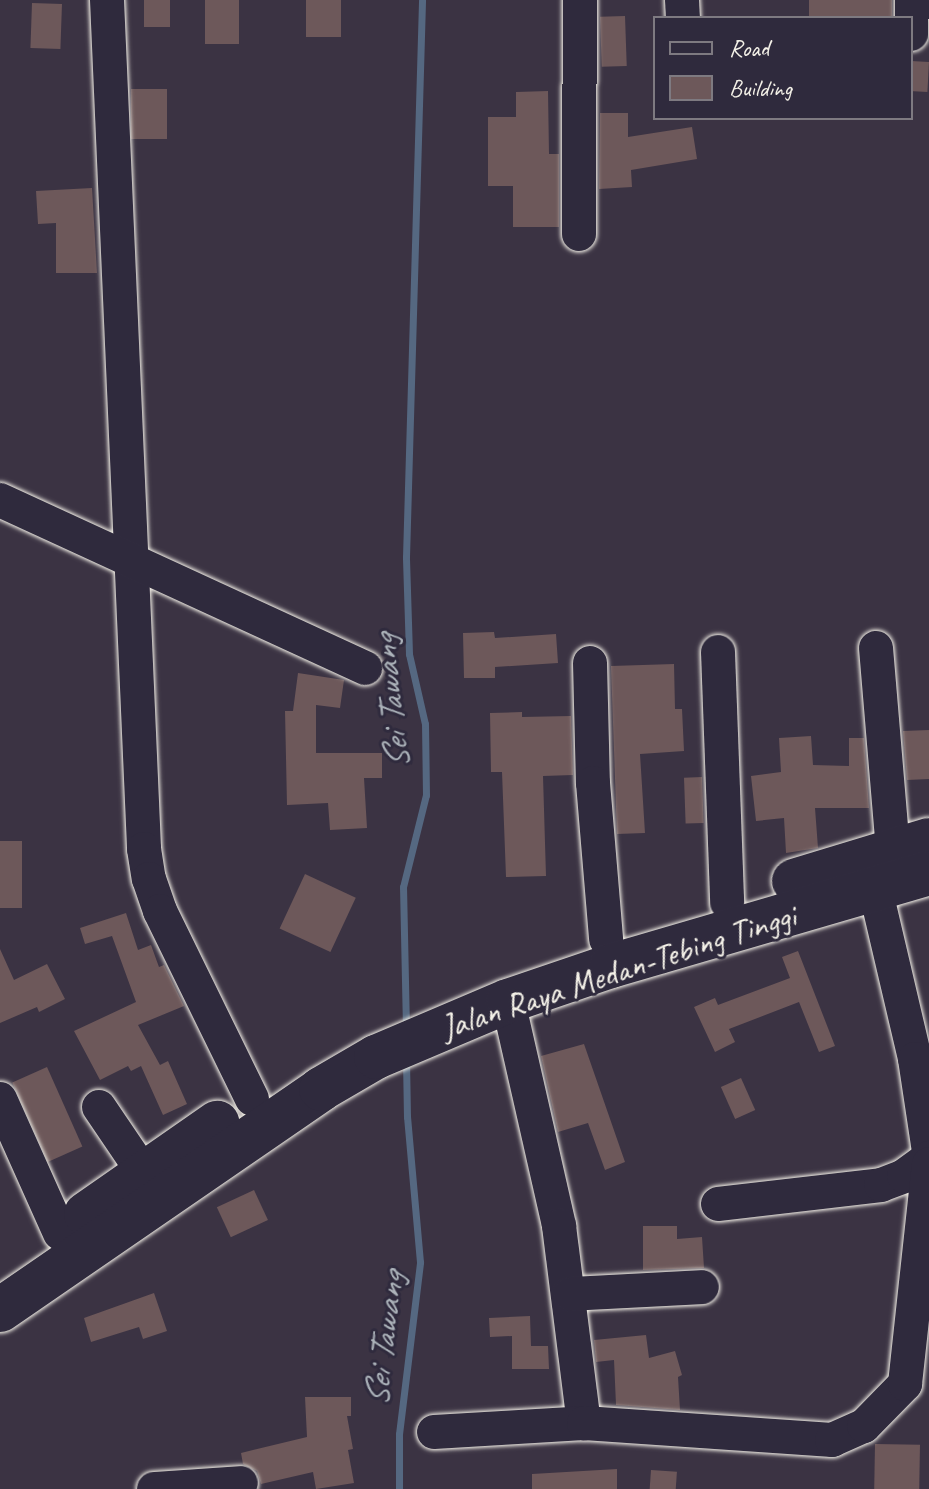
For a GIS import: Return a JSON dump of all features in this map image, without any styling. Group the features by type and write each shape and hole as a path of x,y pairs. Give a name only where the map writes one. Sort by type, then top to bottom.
{"highway":[{"name":"Jalan Raya Medan-Tebing Tinggi","path":"0,1274 252,1099 420,1022 493,977 727,903 906,866"},
{"name":"Jalan Raya Medan-Tebing Tinggi","path":"420,1022 508,1001 906,866"},
{"name":"Jalan Raya Medan-Tebing Tinggi","path":"0,1310 309,1097 370,1044"}],"street":[{"path":"107,0 144,849 149,879 160,911 252,1099"},
{"path":"579,234 580,0"},
{"path":"0,500 365,668"},
{"path":"876,648 906,866 915,1059 929,1152"},
{"path":"718,652 727,903"},
{"path":"590,663 593,783 606,939"},
{"path":"508,1001 559,1226 584,1423"},
{"path":"0,1099 60,1233"},
{"path":"99,1107 143,1172"},
{"path":"718,1204 881,1185 929,1161"},
{"path":"434,1432 584,1423 832,1440 864,1426 905,1384 929,1161"},
{"path":"570,1294 702,1287"},
{"path":"154,1489 241,1483"}],"building":[{"path":"144,0 170,0 170,27 144,27"},
{"path":"205,0 239,0 239,44 205,44"},
{"path":"306,0 341,0 341,37 306,37"},
{"path":"809,0 892,0 892,16 809,16"},
{"path":"32,3 62,4 60,49 30,48"},
{"path":"625,16 627,66 602,67 600,17"},
{"path":"913,61 929,62 927,92 913,91"},
{"path":"131,89 167,89 167,139 131,139"},
{"path":"548,91 549,154 559,154 559,227 513,227 513,186 488,186 488,117 516,117 516,92"},
{"path":"600,113 628,113 628,137 692,127 697,159 631,170 632,187 599,189"},
{"path":"92,188 97,273 56,273 56,223 38,224 36,191"},
{"path":"494,632 495,638 556,634 558,663 495,667 495,678 464,678 463,633"},
{"path":"674,664 675,709 682,709 684,751 640,754 645,833 617,834 611,666"},
{"path":"298,673 344,680 340,708 316,705 316,753 382,753 382,778 364,778 367,828 330,830 328,803 287,805 285,711 293,711"},
{"path":"522,712 522,717 571,716 573,775 543,776 546,876 506,877 502,772 491,772 490,713"},
{"path":"929,730 929,779 907,780 903,731"},
{"path":"811,736 813,765 849,766 849,738 864,738 869,808 815,808 818,848 786,853 784,818 756,821 751,776 781,772 779,738"},
{"path":"702,777 704,823 686,824 684,778"},
{"path":"0,841 22,841 22,908 0,908"},
{"path":"305,874 356,898 330,952 280,928"},
{"path":"126,913 138,950 151,945 159,967 164,965 184,1006 138,1025 160,1065 168,1061 187,1104 163,1115 141,1066 131,1071 128,1066 100,1080 74,1031 136,1002 112,936 85,944 80,928"},
{"path":"0,949 14,980 47,964 65,999 39,1012 37,1007 0,1023"},
{"path":"798,951 835,1046 819,1052 799,1002 729,1029 735,1042 715,1052 694,1007 715,998 718,1005 790,978 782,957"},
{"path":"584,1044 625,1162 605,1170 588,1123 558,1132 541,1056"},
{"path":"47,1067 82,1146 48,1162 12,1082"},
{"path":"741,1078 755,1110 735,1119 721,1087"},
{"path":"254,1190 268,1220 231,1237 217,1207"},
{"path":"643,1226 677,1226 677,1239 702,1237 704,1268 643,1270"},
{"path":"154,1293 167,1331 143,1339 139,1327 91,1342 84,1318"},
{"path":"530,1316 531,1346 548,1346 549,1369 512,1369 512,1336 490,1337 489,1318"},
{"path":"646,1335 649,1358 675,1351 682,1375 678,1377 680,1410 616,1405 614,1360 596,1362 594,1340"},
{"path":"305,1397 351,1397 351,1416 347,1416 353,1449 348,1450 354,1483 316,1489 313,1472 261,1484 257,1471 243,1464 241,1453 307,1437"},
{"path":"875,1444 920,1445 919,1489 874,1489"},
{"path":"617,1469 617,1489 532,1489 532,1474"},
{"path":"651,1470 677,1472 676,1489 650,1489"}],"waterway":[{"name":"Sei Tawang","path":"406,1029 403,887 426,795 425,724 409,654 406,557 422,0"},
{"name":"Sei Tawang","path":"399,1489 399,1434 420,1262 407,1117 406,1061"}]}
